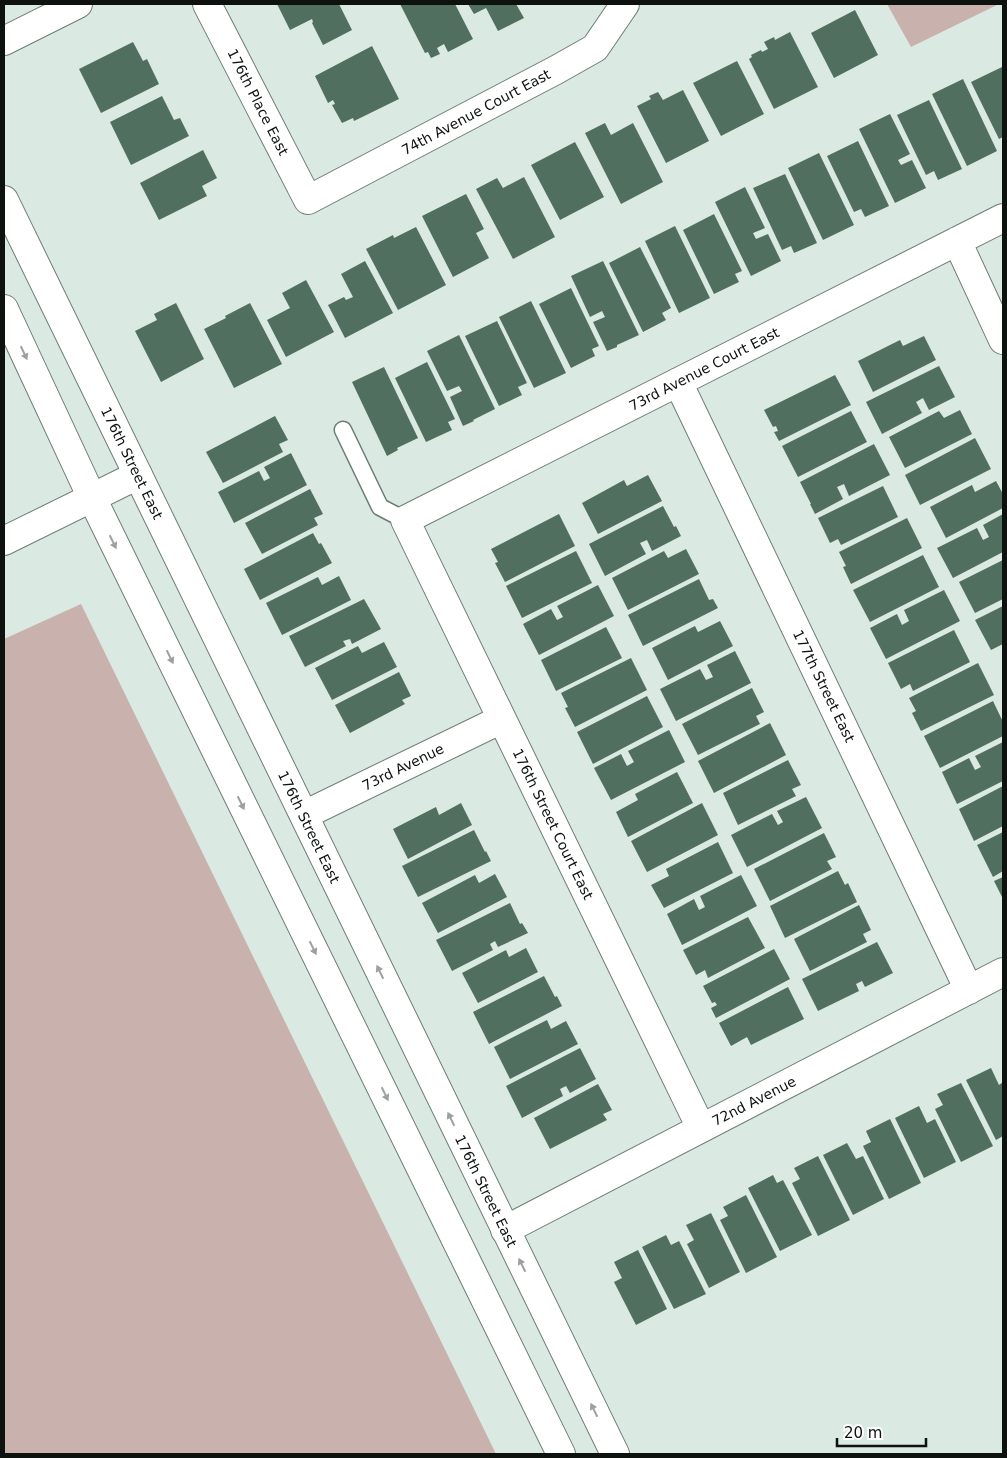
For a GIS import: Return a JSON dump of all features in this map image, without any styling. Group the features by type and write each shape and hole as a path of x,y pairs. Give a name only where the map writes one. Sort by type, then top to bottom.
{"street":[{"path":"4,42 78,4"},
{"name":"176th Place East","path":"207,4 308,200"},
{"name":"74th Avenue Court East","path":"308,200 595,48 625,4"},
{"name":"176th Street East","path":"4,200 615,1454"},
{"name":"73rd Avenue Court East","path":"405,520 1003,218"},
{"path":"957,241 1003,340"},
{"path":"4,309 92,498 561,1454"},
{"name":"177th Street East","path":"678,382 969,990"},
{"path":"4,541 138,475"},
{"name":"176th Street Court East","path":"405,520 700,1128"},
{"name":"73rd Avenue","path":"304,815 502,719"},
{"name":"72nd Avenue","path":"505,1230 1003,972"}],"lane":[{"path":"343,430 380,507 405,520"}],"shaded area":[{"path":"887,4 999,4 911,47"},
{"path":"81,604 496,1454 4,1454 4,639"}],"building":[{"path":"277,4 339,4 352,30 323,45 312,23 312,19 290,30"},
{"path":"400,4 455,4 473,39 448,52 444,44 437,48 440,54 431,58 428,52 425,53"},
{"path":"468,4 516,4 524,18 498,31 486,8 474,14"},
{"path":"855,10 878,55 834,78 811,33"},
{"path":"790,32 818,87 774,109 749,59 752,57 751,55 768,49 764,42 774,37 775,40"},
{"path":"133,42 143,61 147,59 159,84 101,113 79,69"},
{"path":"372,46 399,99 354,121 353,118 342,123 332,105 335,104 333,100 328,103 315,76"},
{"path":"737,61 764,114 721,136 693,83"},
{"path":"1002,67 1003,137 999,139 971,82"},
{"path":"963,79 997,151 967,166 932,94"},
{"path":"683,90 709,141 666,163 637,106 651,99 649,96 658,92 663,100"},
{"path":"162,96 174,120 180,118 189,136 131,165 110,122"},
{"path":"929,100 962,169 938,180 934,171 926,175 897,115"},
{"path":"890,114 910,154 898,160 901,165 912,160 926,188 895,203 859,129"},
{"path":"605,123 611,135 633,123 663,182 621,204 585,133"},
{"path":"858,141 889,206 865,217 861,209 854,212 827,156"},
{"path":"575,142 604,197 560,220 531,165"},
{"path":"203,150 217,178 202,186 207,196 159,220 140,183"},
{"path":"819,153 854,225 823,240 788,168"},
{"path":"785,174 817,243 794,253 791,246 782,250 753,188"},
{"path":"524,177 555,237 513,259 476,189 497,178 503,188"},
{"path":"745,187 765,228 753,233 756,239 768,234 781,261 751,276 715,202"},
{"path":"466,194 484,229 476,233 489,258 453,277 422,216"},
{"path":"714,214 742,271 735,274 739,282 714,294 683,230"},
{"path":"675,226 710,298 679,313 645,241"},
{"path":"416,227 446,285 398,310 366,249 393,235 394,238"},
{"path":"640,247 671,308 662,313 666,320 643,332 609,263"},
{"path":"365,261 393,313 345,338 328,305 344,297 346,300 353,297 341,274"},
{"path":"603,261 639,335 607,351 593,322 605,317 602,311 590,317 571,276"},
{"path":"306,280 334,332 286,357 267,320 290,308 282,293"},
{"path":"571,288 599,346 592,349 595,356 571,368 539,304"},
{"path":"531,301 566,373 534,388 499,317"},
{"path":"176,303 204,359 161,382 135,331 157,320 154,314"},
{"path":"250,303 282,364 234,388 204,329"},
{"path":"497,321 527,383 518,387 522,395 499,406 465,336"},
{"path":"459,335 495,409 463,426 450,397 462,391 459,386 447,391 427,351"},
{"path":"924,336 936,360 873,392 858,361 900,340 903,346"},
{"path":"427,362 455,419 448,422 452,430 426,442 395,378"},
{"path":"939,366 955,397 929,410 923,398 916,402 922,413 882,434 866,402"},
{"path":"384,367 418,438 397,448 398,450 387,456 352,382"},
{"path":"835,375 851,405 779,441 774,432 778,431 776,426 773,427 764,410"},
{"path":"960,410 972,434 905,468 889,437 939,411 944,418"},
{"path":"851,411 867,442 798,477 782,446"},
{"path":"275,416 288,440 279,444 283,452 223,483 206,452"},
{"path":"975,438 991,469 920,505 905,475"},
{"path":"874,444 890,475 849,496 844,484 837,487 843,499 815,514 800,482"},
{"path":"291,453 307,485 234,523 218,492 259,471 264,481 270,478 264,467"},
{"path":"648,475 662,501 598,534 582,503 624,480 627,486"},
{"path":"996,481 1003,494 1003,508 946,538 930,507 972,485 975,492"},
{"path":"883,486 898,517 841,545 838,539 830,543 818,518"},
{"path":"310,489 323,514 314,518 318,525 262,554 245,523"},
{"path":"663,506 681,536 652,551 647,540 640,543 646,554 605,576 589,544"},
{"path":"559,514 575,546 505,582 495,563 498,562 491,549"},
{"path":"1003,514 1003,552 953,578 937,548 977,528 983,540 989,537 983,525"},
{"path":"907,518 922,548 851,584 843,567 846,566 839,552"},
{"path":"313,533 332,563 260,600 244,569"},
{"path":"686,549 699,574 628,610 612,578 664,551 668,558"},
{"path":"576,551 592,583 522,618 506,586"},
{"path":"923,555 939,587 870,622 853,590"},
{"path":"1003,560 1003,599 975,613 959,582"},
{"path":"339,576 351,600 282,635 266,603 318,577 322,585"},
{"path":"699,579 709,600 713,599 718,608 643,646 628,615"},
{"path":"598,585 614,616 539,655 523,624 551,609 557,620 563,617 557,606"},
{"path":"944,590 960,621 886,659 870,628 897,614 902,625 909,621 904,610"},
{"path":"364,599 381,629 352,644 350,639 343,641 346,646 305,667 289,636"},
{"path":"1003,606 1003,644 991,650 975,620"},
{"path":"720,621 733,646 668,680 652,648 695,626 698,632"},
{"path":"606,627 622,658 556,691 541,660"},
{"path":"954,630 970,662 913,691 910,684 901,689 888,663"},
{"path":"384,642 397,667 332,700 315,668 358,646 362,653"},
{"path":"735,651 751,683 676,721 660,689 700,669 706,680 713,677 707,665"},
{"path":"631,658 647,690 575,727 565,708 568,707 561,693"},
{"path":"978,663 994,695 921,731 912,713 916,711 909,698"},
{"path":"399,672 411,696 402,700 405,704 350,733 335,705"},
{"path":"752,688 764,712 756,716 760,724 698,755 682,724"},
{"path":"647,696 663,727 593,764 577,732"},
{"path":"993,701 1003,722 1003,736 940,768 924,736"},
{"path":"770,723 786,755 714,793 698,761"},
{"path":"669,730 685,762 611,800 594,768 621,754 627,766 634,762 628,751"},
{"path":"1003,742 1003,781 957,804 942,772 969,758 975,770 981,767 975,756"},
{"path":"788,760 801,785 792,789 796,796 738,825 723,793"},
{"path":"677,772 693,803 628,837 616,812 638,800 635,794"},
{"path":"1003,786 1003,826 974,841 959,809"},
{"path":"806,797 822,828 747,867 731,835 772,814 778,825 783,822 777,811"},
{"path":"461,803 472,825 408,859 393,829 436,807 439,815"},
{"path":"702,803 718,835 647,872 631,841"},
{"path":"474,830 491,861 418,897 402,866"},
{"path":"1003,832 1003,871 993,877 977,845"},
{"path":"824,833 836,857 827,861 832,869 770,901 754,869"},
{"path":"718,842 733,873 664,908 651,885 669,876 666,869"},
{"path":"838,871 845,885 848,883 857,902 785,938 770,906"},
{"path":"495,874 507,897 438,933 422,903 475,875 479,883"},
{"path":"741,875 757,906 682,945 667,914 694,899 699,910 705,907 700,896"},
{"path":"1003,877 1003,899 994,881"},
{"path":"510,903 520,924 522,923 528,933 498,947 495,941 490,944 493,950 452,971 436,940"},
{"path":"859,905 871,930 863,934 867,942 810,971 794,939"},
{"path":"748,917 765,948 708,978 705,970 696,975 683,950"},
{"path":"877,942 893,973 865,987 862,981 856,984 859,991 818,1011 802,979"},
{"path":"526,948 538,972 478,1003 462,973 506,950 509,957"},
{"path":"774,949 790,979 716,1018 711,1008 717,1005 715,1002 712,1003 703,986"},
{"path":"544,976 562,1006 489,1044 473,1012"},
{"path":"788,987 804,1019 751,1045 747,1037 731,1046 719,1023"},
{"path":"547,1020 551,1029 566,1021 578,1044 510,1079 494,1047"},
{"path":"580,1048 596,1079 570,1093 566,1086 560,1089 563,1096 522,1118 506,1086"},
{"path":"991,1068 999,1085 1003,1082 1003,1136 996,1140 966,1080"},
{"path":"961,1083 993,1146 961,1162 935,1109 943,1105 937,1094"},
{"path":"598,1084 612,1110 603,1114 607,1120 550,1149 534,1118"},
{"path":"919,1106 927,1123 935,1119 956,1162 924,1178 895,1118"},
{"path":"890,1119 921,1183 889,1199 863,1146 871,1142 866,1131"},
{"path":"847,1143 856,1159 863,1156 884,1199 853,1215 823,1155"},
{"path":"818,1156 850,1220 818,1236 792,1183 800,1179 794,1168"},
{"path":"773,1175 777,1183 783,1180 812,1235 780,1251 748,1188"},
{"path":"746,1195 777,1257 746,1273 720,1220 728,1216 723,1207"},
{"path":"711,1213 740,1272 709,1288 687,1244 694,1240 686,1225"},
{"path":"666,1235 671,1245 679,1241 706,1294 674,1309 642,1247"},
{"path":"638,1250 667,1309 636,1325 614,1282 622,1278 614,1262"}]}
